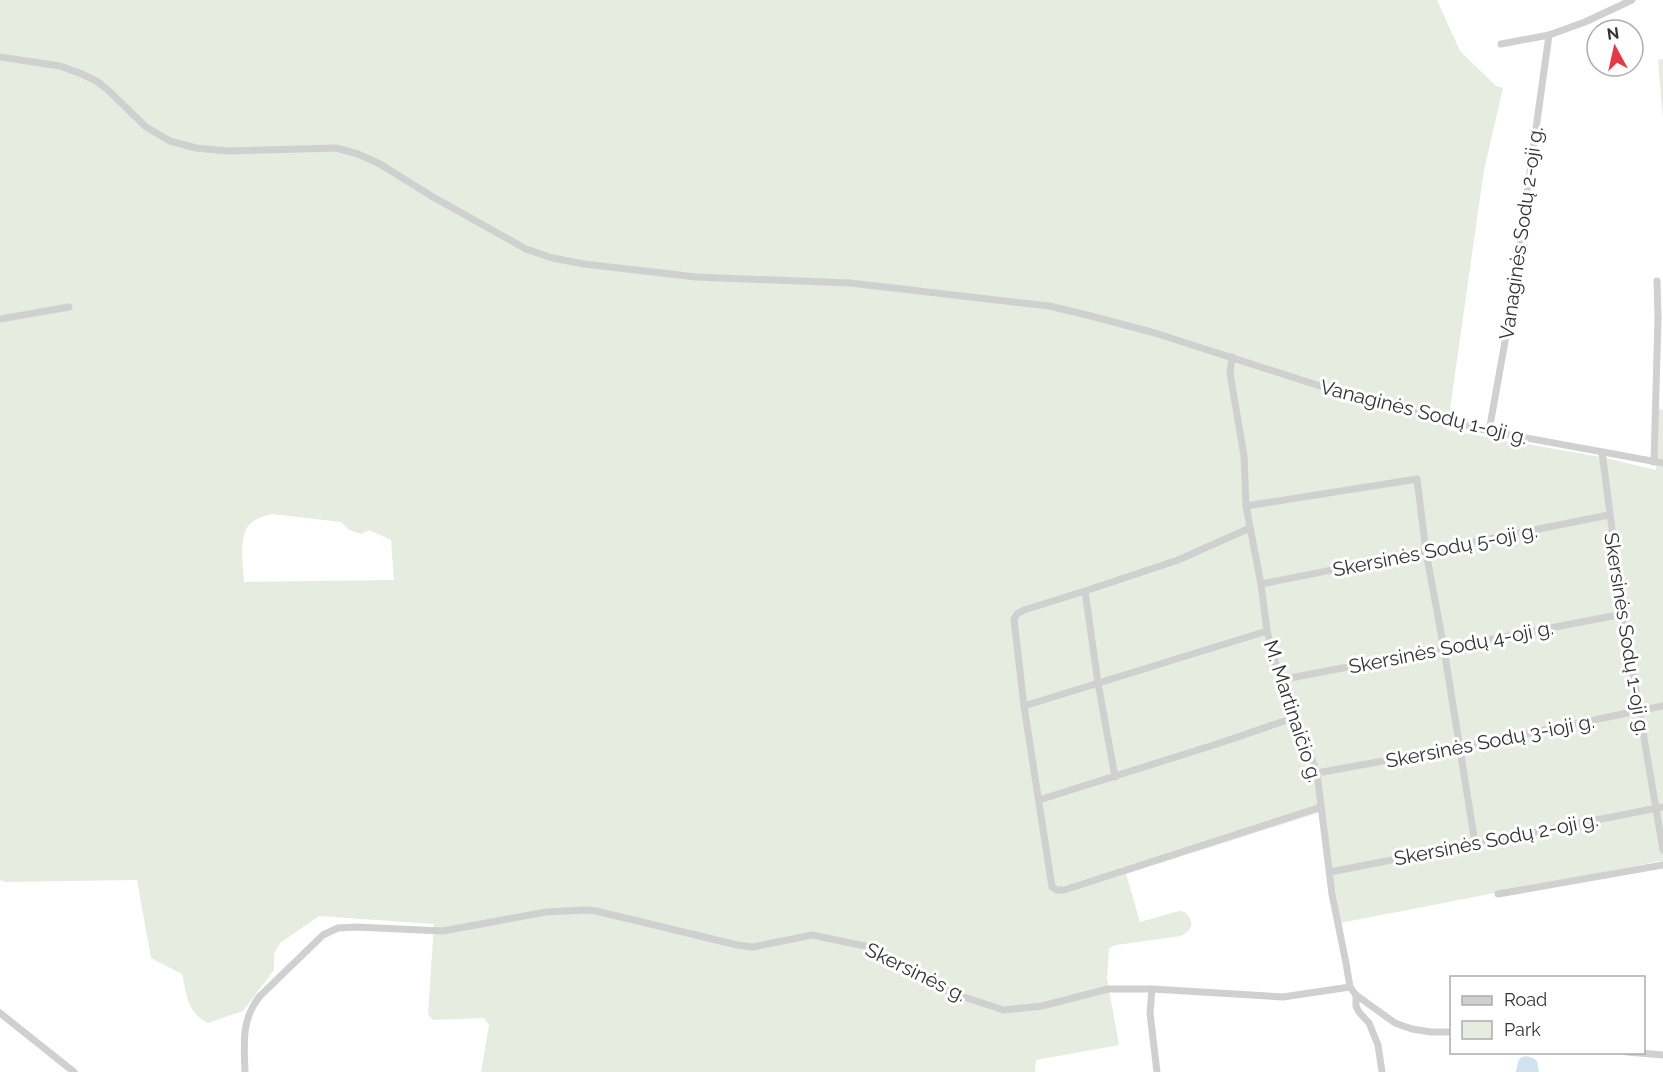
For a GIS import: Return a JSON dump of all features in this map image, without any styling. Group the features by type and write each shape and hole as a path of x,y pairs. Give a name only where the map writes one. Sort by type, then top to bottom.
{"street":[{"path":"1501,44 1549,35 1632,0"},
{"name":"Vanaginės Sodų 2-oji g.","path":"1489,431 1511,308 1549,35"},
{"name":"Vanaginės Sodų 1-oji g.","path":"0,57 60,66 82,74 98,82 146,127 170,141 196,148 227,151 336,148 358,154 380,164 526,249 552,258 696,277 850,284 1049,306 1155,333 1372,403 1489,431 1663,463"},
{"path":"1654,462 1657,281"},
{"path":"0,319 69,307"},
{"name":"M. Martinaičio g.","path":"1232,357 1230,373 1244,456 1246,506 1261,584 1267,631 1280,680 1317,773 1332,894 1350,987"},
{"name":"Skersinės Sodų 1-oji g.","path":"1602,452 1623,614 1639,711 1659,807 1663,850"},
{"path":"1246,506 1417,479 1426,552 1461,747 1475,843"},
{"name":"Skersinės Sodų 5-oji g.","path":"1261,584 1609,515"},
{"path":"1250,528 1178,560 1024,610 1014,619 1024,706 1052,887 1057,891 1064,890 1321,807"},
{"path":"1085,591 1098,683 1115,777"},
{"name":"Skersinės Sodų 4-oji g.","path":"1280,680 1623,614"},
{"path":"1024,706 1267,631"},
{"name":"Skersinės Sodų 3-ioji g.","path":"1317,773 1461,747 1663,706"},
{"path":"1039,800 1296,717"},
{"name":"Skersinės Sodų 2-oji g.","path":"1330,872 1659,807"},
{"path":"1498,894 1663,865"},
{"name":"Skersinės g.","path":"244,1072 245,1027 251,1006 324,935 338,928 356,927 443,931 546,912 586,910 753,947 812,935 870,947 951,993 1005,1010 1042,1006 1108,989 1152,989 1283,997 1350,987"},
{"path":"1350,987 1356,995 1395,1023 1431,1032 1450,1032"},
{"path":"1152,989 1150,1013 1157,1072"},
{"path":"1356,995 1356,1006 1369,1023 1378,1045 1382,1072"},
{"path":"0,1013 70,1071"},
{"path":"1645,1054 1663,1055"}],"green space":[{"path":"0,0 1437,0 1460,51 1496,86 1503,88 1484,170 1447,430 1606,458 1656,470 1658,408 1663,410 1663,869 1661,861 1340,923 1324,811 1126,874 1140,922 1179,911 1185,912 1188,916 1191,922 1190,928 1181,936 1116,945 1109,948 1107,978 1119,1045 1036,1060 1035,1072 481,1072 489,1025 484,1018 433,1020 428,1014 434,924 319,916 280,943 274,954 274,970 243,1011 208,1023 192,1009 182,974 151,958 137,880 5,882 0,880","holes":["272,514 341,522 349,530 361,534 369,530 391,540 394,580 244,582 242,552 244,536 246,529 255,520"]},
{"path":"1663,59 1663,118 1658,60"}],"water":[{"path":"1526,1056 1537,1061 1539,1072 1516,1072 1519,1059"}]}
